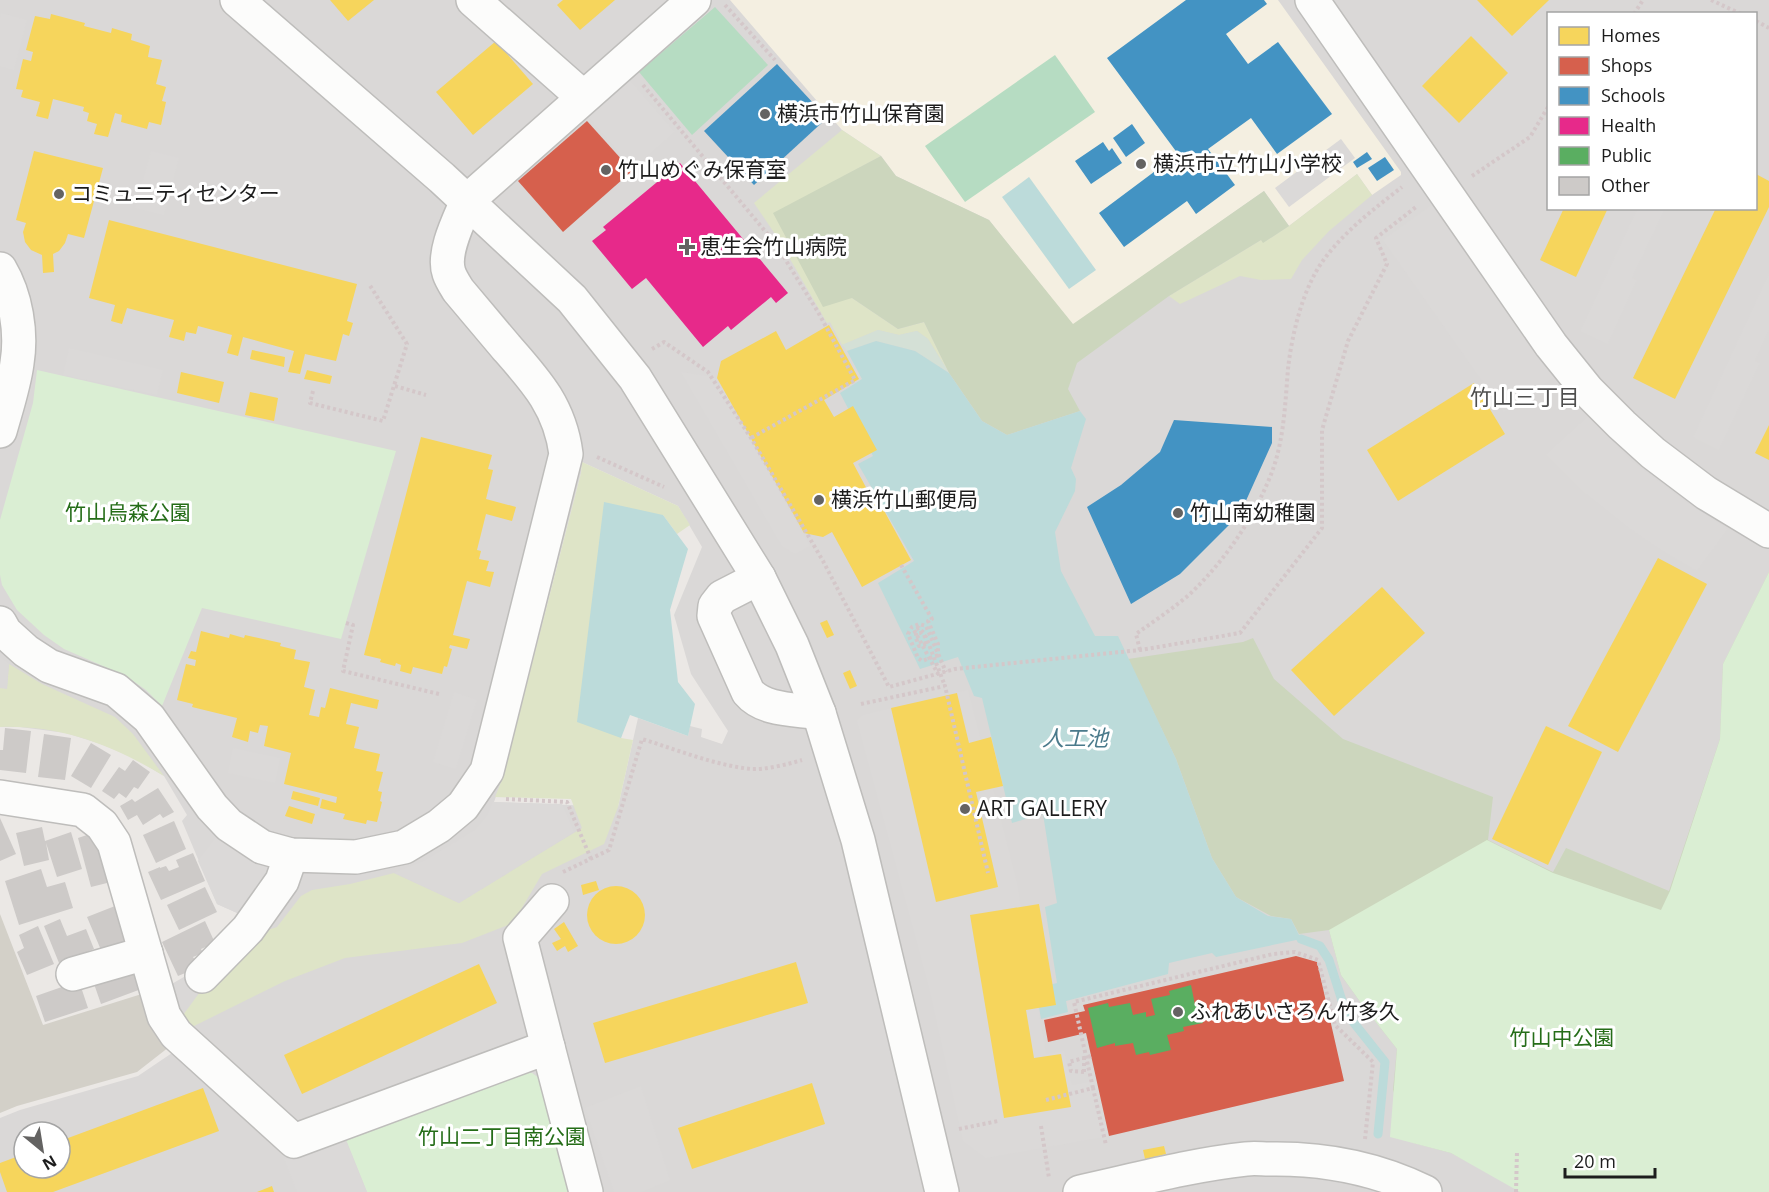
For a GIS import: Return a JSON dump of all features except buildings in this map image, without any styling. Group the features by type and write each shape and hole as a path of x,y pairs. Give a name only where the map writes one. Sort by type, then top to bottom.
{"street":[{"path":"237,0 467,201 572,299 635,378 759,578 792,645 819,713 858,840 942,1192"},
{"path":"474,0 583,97"},
{"path":"0,624 5,632 26,651 49,666 116,690 149,718 212,807 229,825 262,847 291,855 356,857 404,847 439,826 463,807 486,771 566,454 554,410 540,386 458,290 449,272 452,239 467,201 694,0"},
{"path":"1312,0 1422,171 1551,345 1588,391 1622,425 1669,466 1706,493 1769,531"},
{"path":"0,269 9,284 19,346 17,364 0,431"},
{"path":"759,578 722,597 715,606 714,616 748,692 755,700 764,705 819,713"},
{"path":"0,797 83,810 102,825 114,843 146,953 171,1009 176,1034 294,1141 548,1047"},
{"path":"202,976 248,929 282,881 291,855"},
{"path":"557,887 520,938 586,1192"},
{"path":"73,974 146,953"},
{"path":"1080,1192 1248,1159 1295,1158 1344,1164 1386,1175 1418,1191"}],"path":[{"path":"720,0 775,60"},
{"path":"1711,0 1738,12"},
{"path":"639,80 775,243 818,312 855,380 751,438"},
{"path":"1463,182 1530,137 1547,109"},
{"path":"1140,650 1136,634 1189,594 1220,563 1254,513 1271,475 1282,439 1290,351 1305,292 1324,258 1358,223 1422,171"},
{"path":"651,349 664,342 708,372 751,438 823,561 889,687 955,669 1140,650 1240,633 1322,528 1322,430 1348,341 1387,264 1376,238 1420,204"},
{"path":"313,391 310,403 383,421 407,344 369,284"},
{"path":"394,386 426,395"},
{"path":"590,453 673,491"},
{"path":"902,565 932,619 928,621 938,644 938,655 927,657 922,661 918,658 908,634 912,627 919,624 926,626 946,672"},
{"path":"346,623 353,625 343,670 439,694"},
{"path":"920,646 926,644 924,633 919,628 914,630 927,657"},
{"path":"938,674 916,639 916,633 921,633 926,637 945,686 988,873"},
{"path":"861,704 945,686"},
{"path":"557,887 591,859 609,850 642,739 707,760 753,769 793,763 806,758"},
{"path":"468,798 567,802 591,859"},
{"path":"1106,1145 1074,1002 1274,954 1294,952 1318,960 1335,1025 1373,1062 1364,1146"},
{"path":"1085,1052 1084,1062 1084,1072 1071,1071 1069,1062 1080,1059 1091,1056"},
{"path":"1046,1100 1093,1088"},
{"path":"953,1130 998,1121"},
{"path":"1041,1126 1049,1178"},
{"path":"1516,1192 1517,1151"}],"shaded area":[{"path":"0,0 1769,0 1769,1192 0,1192 0,1118 20,1110 138,1076 175,1051 163,989 196,970 244,916 217,904 182,821 187,815 164,776 134,758 66,733 20,727 0,727","holes":["582,462 678,506 702,547 674,615 691,674 728,731 722,744 701,737 702,729 690,726 688,736 638,718 618,807 494,802 503,777"]},
{"name":"横浜市立竹山小学校","path":"730,0 1278,0 1401,175 1372,195 1357,174 1289,226 1264,191 1073,325 989,220 896,176 881,156 842,130"},
{"path":"1,13 27,20 14,70 0,66"},
{"path":"630,80 675,132 633,169 588,117"},
{"path":"1341,139 1355,158 1289,207 1275,188"},
{"path":"151,151 179,158 164,215 135,208"},
{"path":"1432,205 1554,377 1504,412 1383,240"},
{"path":"1637,210 1665,210 1632,278 1637,280 1608,344 1580,331"},
{"path":"1769,273 1769,330 1755,361 1760,363 1719,450 1693,437"},
{"path":"878,330 899,335 917,331 928,339 949,373 915,351 876,341 847,351 842,345"},
{"path":"69,348 163,370 157,395 63,375"},
{"path":"681,372 714,377 810,546 795,554 782,546"},
{"path":"1589,415 1631,460 1688,503 1728,529 1697,571 1626,526 1586,494 1546,454"},
{"path":"0,657 9,664 7,689 0,688"},
{"path":"968,690 1017,883 1046,1054 1064,1051 1072,1085 1097,1080 1100,1094 1206,1031 1194,979 1296,956 1317,962 1341,1067 1320,1073 1323,1085 1109,1136 986,1158 963,1141 929,987 857,721 863,715"},
{"path":"454,692 477,700 456,769 433,762"},
{"path":"233,748 280,758 275,783 228,773"},
{"path":"493,802 562,804 574,832 459,903 394,873 426,860 475,830 487,816"},
{"path":"218,835 271,863 275,871 244,916 217,904 198,861"},
{"path":"0,914 43,1025 148,992 169,1047 137,1072 17,1106 0,1113"},
{"path":"641,1086 670,1180 641,1192 614,1192 585,1108"},
{"path":"344,1135 367,1192 297,1192 284,1159"}],"green space":[{"path":"715,7 768,65 692,135 639,72"},
{"path":"1055,55 1095,112 965,202 925,146"},
{"path":"842,130 881,156 774,214 852,298 898,329 924,322 949,373 928,339 917,331 899,335 878,330 842,345 830,322 827,323 779,240 754,203"},
{"path":"881,156 896,176 989,220 1073,324 1264,191 1289,226 1263,243 1261,240 1169,296 1077,363 1068,389 1080,411 1007,435 982,421 949,373 924,322 898,329 852,298 823,307 773,213"},
{"path":"1357,174 1372,195 1329,231 1302,260 1291,279 1261,280 1240,276 1180,304 1169,296 1261,240 1264,242 1289,226"},
{"name":"竹山烏森公園","path":"37,370 396,451 341,639 202,608 162,706 146,690 126,676 64,649 44,635 17,610 2,585 0,575 0,520 33,403"},
{"path":"582,462 678,506 690,525 677,534 663,515 621,738 633,740 618,807 604,844 542,874 513,923 462,943 345,958 285,981 188,1029 178,1022 216,970 259,933 277,927 301,896 312,890 350,884 394,873 459,903 582,828 571,799 495,797 503,777"},
{"name":"竹山中公園","path":"1769,572 1769,1192 1472,1164 1451,1153 1414,1143 1393,1090 1397,1049 1341,975 1329,930 1299,934 1291,919 1271,916 1236,897 1212,858 1176,759 1128,659 1243,642 1253,638 1274,679 1343,739 1493,797 1488,840 1553,872 1566,848 1669,891 1720,739 1723,664"},
{"name":"竹山中公園","path":"1769,572 1769,1192 1520,1192 1451,1153 1390,1137 1397,1049 1341,975 1329,930 1487,840 1553,873 1661,910 1670,891 1720,739 1723,664"},
{"path":"9,664 42,684 115,717 133,734 164,776 105,746 65,733 44,729 0,727 0,688 7,688"},
{"name":"竹山二丁目南公園","path":"519,1073 532,1073 539,1078 576,1192 367,1192 344,1135"}],"water":[{"path":"1029,177 1096,270 1069,289 1002,197"},
{"name":"人工池","path":"876,341 915,351 949,373 982,421 1007,435 1080,411 1086,419 1071,468 1076,479 1075,491 1055,532 1061,571 1095,636 1118,636 1176,759 1212,858 1236,897 1268,916 1291,919 1301,939 1216,957 1212,953 1169,963 1168,974 1066,1001 1068,1012 1041,1019 1036,988 1057,983 1045,907 1057,903 1043,814 1012,823 982,698 974,696 958,657 920,669 878,583 914,561 858,464 873,456 840,393 862,379 847,351"},
{"path":"604,502 663,515 688,549 670,610 678,682 695,704 688,736 630,715 621,738 577,722"}],"waterway":[{"path":"1301,939 1320,946 1329,960 1346,1013 1385,1062 1378,1134"}],"place":[{"name":"横浜市竹山保育園","path":"765,114"},
{"name":"横浜市立竹山小学校","path":"1141,164"},
{"name":"竹山めぐみ保育室","path":"606,170"},
{"name":"コミュニティセンター","path":"59,194"},
{"name":"恵生会竹山病院","path":"687,247"},
{"name":"横浜竹山郵便局","path":"819,500"},
{"name":"竹山南幼稚園","path":"1178,513"},
{"name":"ART GALLERY","path":"965,809"},
{"name":"ふれあいさろん竹多久","path":"1178,1012"}],"district":[{"name":"竹山三丁目","path":"1525,397"}]}
